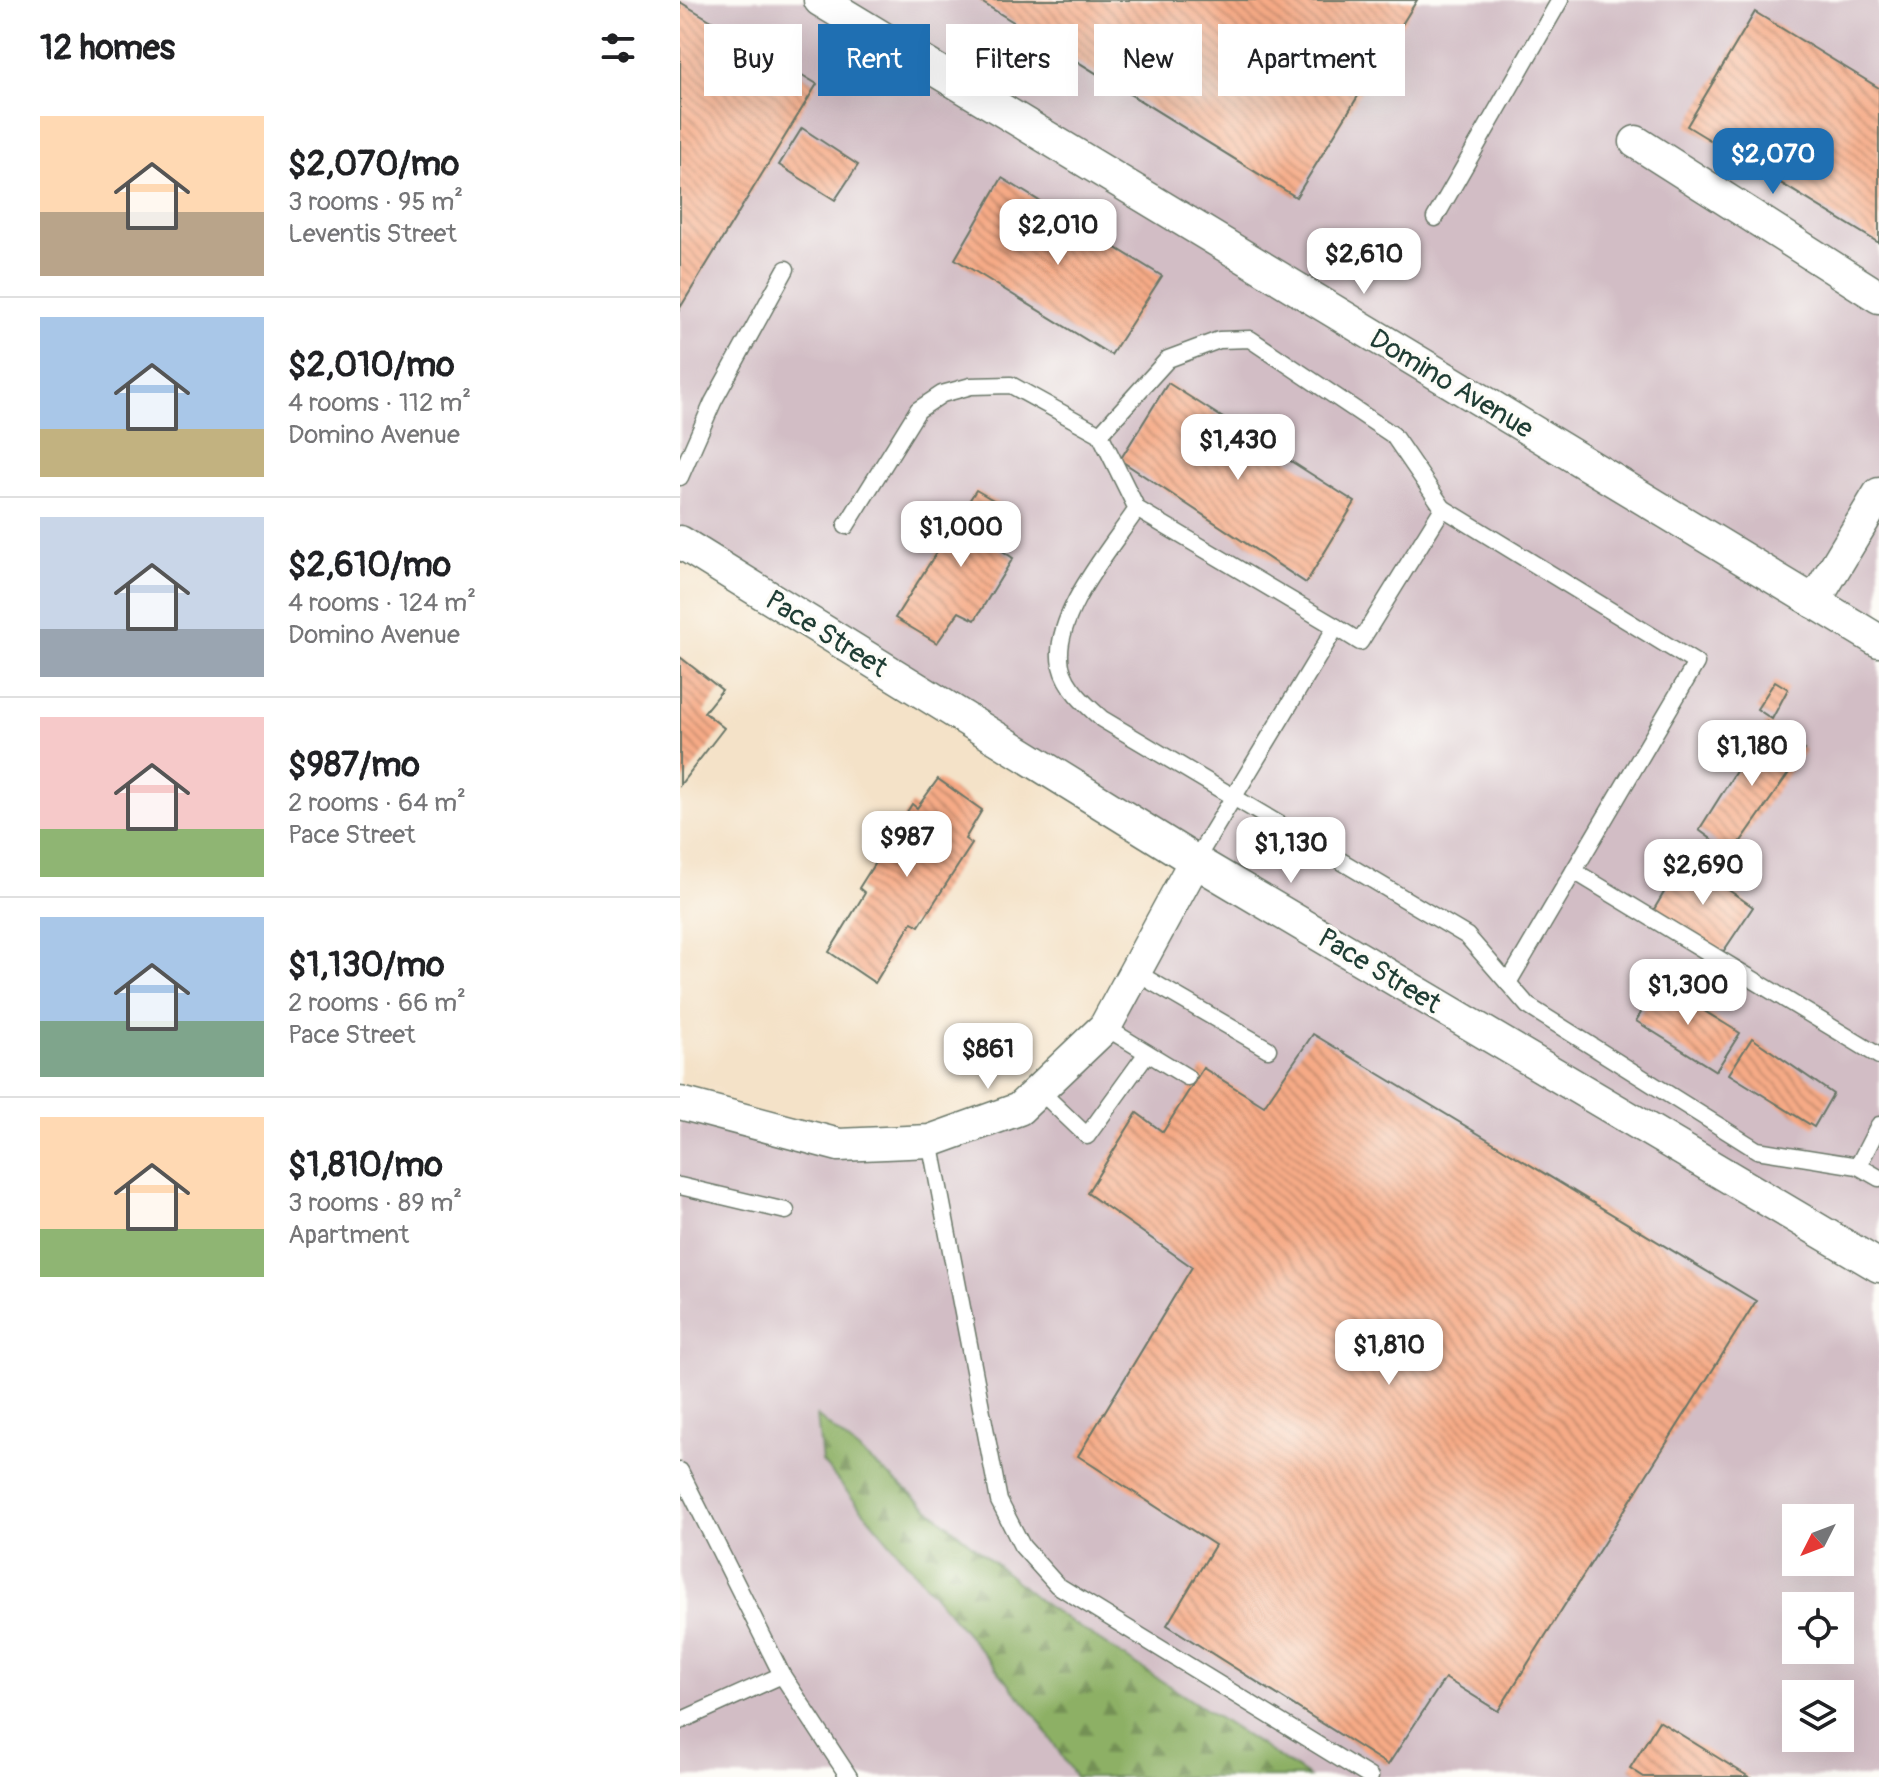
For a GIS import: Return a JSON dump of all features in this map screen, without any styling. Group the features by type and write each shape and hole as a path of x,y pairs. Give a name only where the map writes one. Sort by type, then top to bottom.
{"street":[{"name":"Domino Avenue","path":"820,0 1879,641"},
{"path":"1636,142 1879,297"},
{"path":"1814,602 1879,494"},
{"name":"Pace Street","path":"680,542 1195,861 1879,1266"},
{"path":"680,1103 839,1145 930,1141 1019,1109 1105,1027 1195,861"}],"lane":[{"path":"1435,218 1560,0"},
{"path":"680,477 713,402 786,269"},
{"path":"1100,434 1168,359 1219,340 1250,339 1393,435 1443,508 1696,663 1508,983"},
{"path":"846,526 918,410 942,394 971,386 1011,385 1100,434 1137,509 1360,642 1443,508"},
{"path":"1137,509 1078,597 1060,643 1062,669 1079,698 1102,719 1467,936 1528,1006 1757,1150 1858,1166 1879,1178"},
{"path":"1195,861 1336,627"},
{"path":"1574,871 1879,1056"},
{"path":"1135,972 1268,1049"},
{"path":"1105,1027 1187,1077"},
{"path":"1039,1090 1087,1136 1147,1053"},
{"path":"1858,1166 1879,1125"},
{"path":"930,1141 999,1501 1022,1546 1057,1585 1370,1777"},
{"path":"680,1186 786,1211"},
{"path":"680,1471 782,1675 849,1777"},
{"path":"680,1721 782,1675"}],"shaded area":[{"path":"680,0 1879,0 1879,1777 1309,1777 1045,1605 1001,1570 1036,1716 1075,1777 680,1777 680,1103 839,1145 1019,1109 1105,1027 1195,861 680,542"}],"green space":[{"path":"817,1416 1045,1605 1309,1777 1075,1777 1036,1716 822,1462"}],"building":[{"path":"978,0 1417,0 1402,24 1218,24 1218,96 1358,96 1296,197 1133,96 1202,96 1202,24 1094,24 1094,72 1078,62 1078,24 1017,24"},
{"path":"680,2 717,24 704,24 704,96 802,96 802,75 817,84 680,308"},
{"path":"1755,12 1879,88 1879,243 1687,126"},
{"path":"802,128 858,165 835,200 779,165"},
{"path":"1002,178 1162,276 1111,355 955,259"},
{"path":"1168,383 1355,502 1306,583 1120,460"},
{"path":"976,490 1019,515 998,548 1013,558 975,620 959,612 937,643 895,618"},
{"path":"680,657 722,690 704,712 724,728 680,785"},
{"path":"1775,681 1788,689 1772,719 1757,709"},
{"path":"1767,722 1805,750 1732,854 1699,830"},
{"path":"938,779 982,810 965,839 972,844 919,926 912,922 875,983 829,952 865,893 859,888 912,804 917,808"},
{"path":"1684,859 1753,907 1723,952 1653,911"},
{"path":"1659,983 1740,1033 1716,1071 1636,1021"},
{"path":"1313,1034 1756,1301 1498,1711 1445,1678 1388,1765 1167,1625 1215,1545 1078,1456 1192,1267 1087,1193 1137,1113 1163,1132 1203,1068 1264,1106"},
{"path":"1752,1038 1833,1094 1814,1127 1729,1074"},
{"path":"1659,1721 1749,1777 1644,1777 1630,1768"}]}
